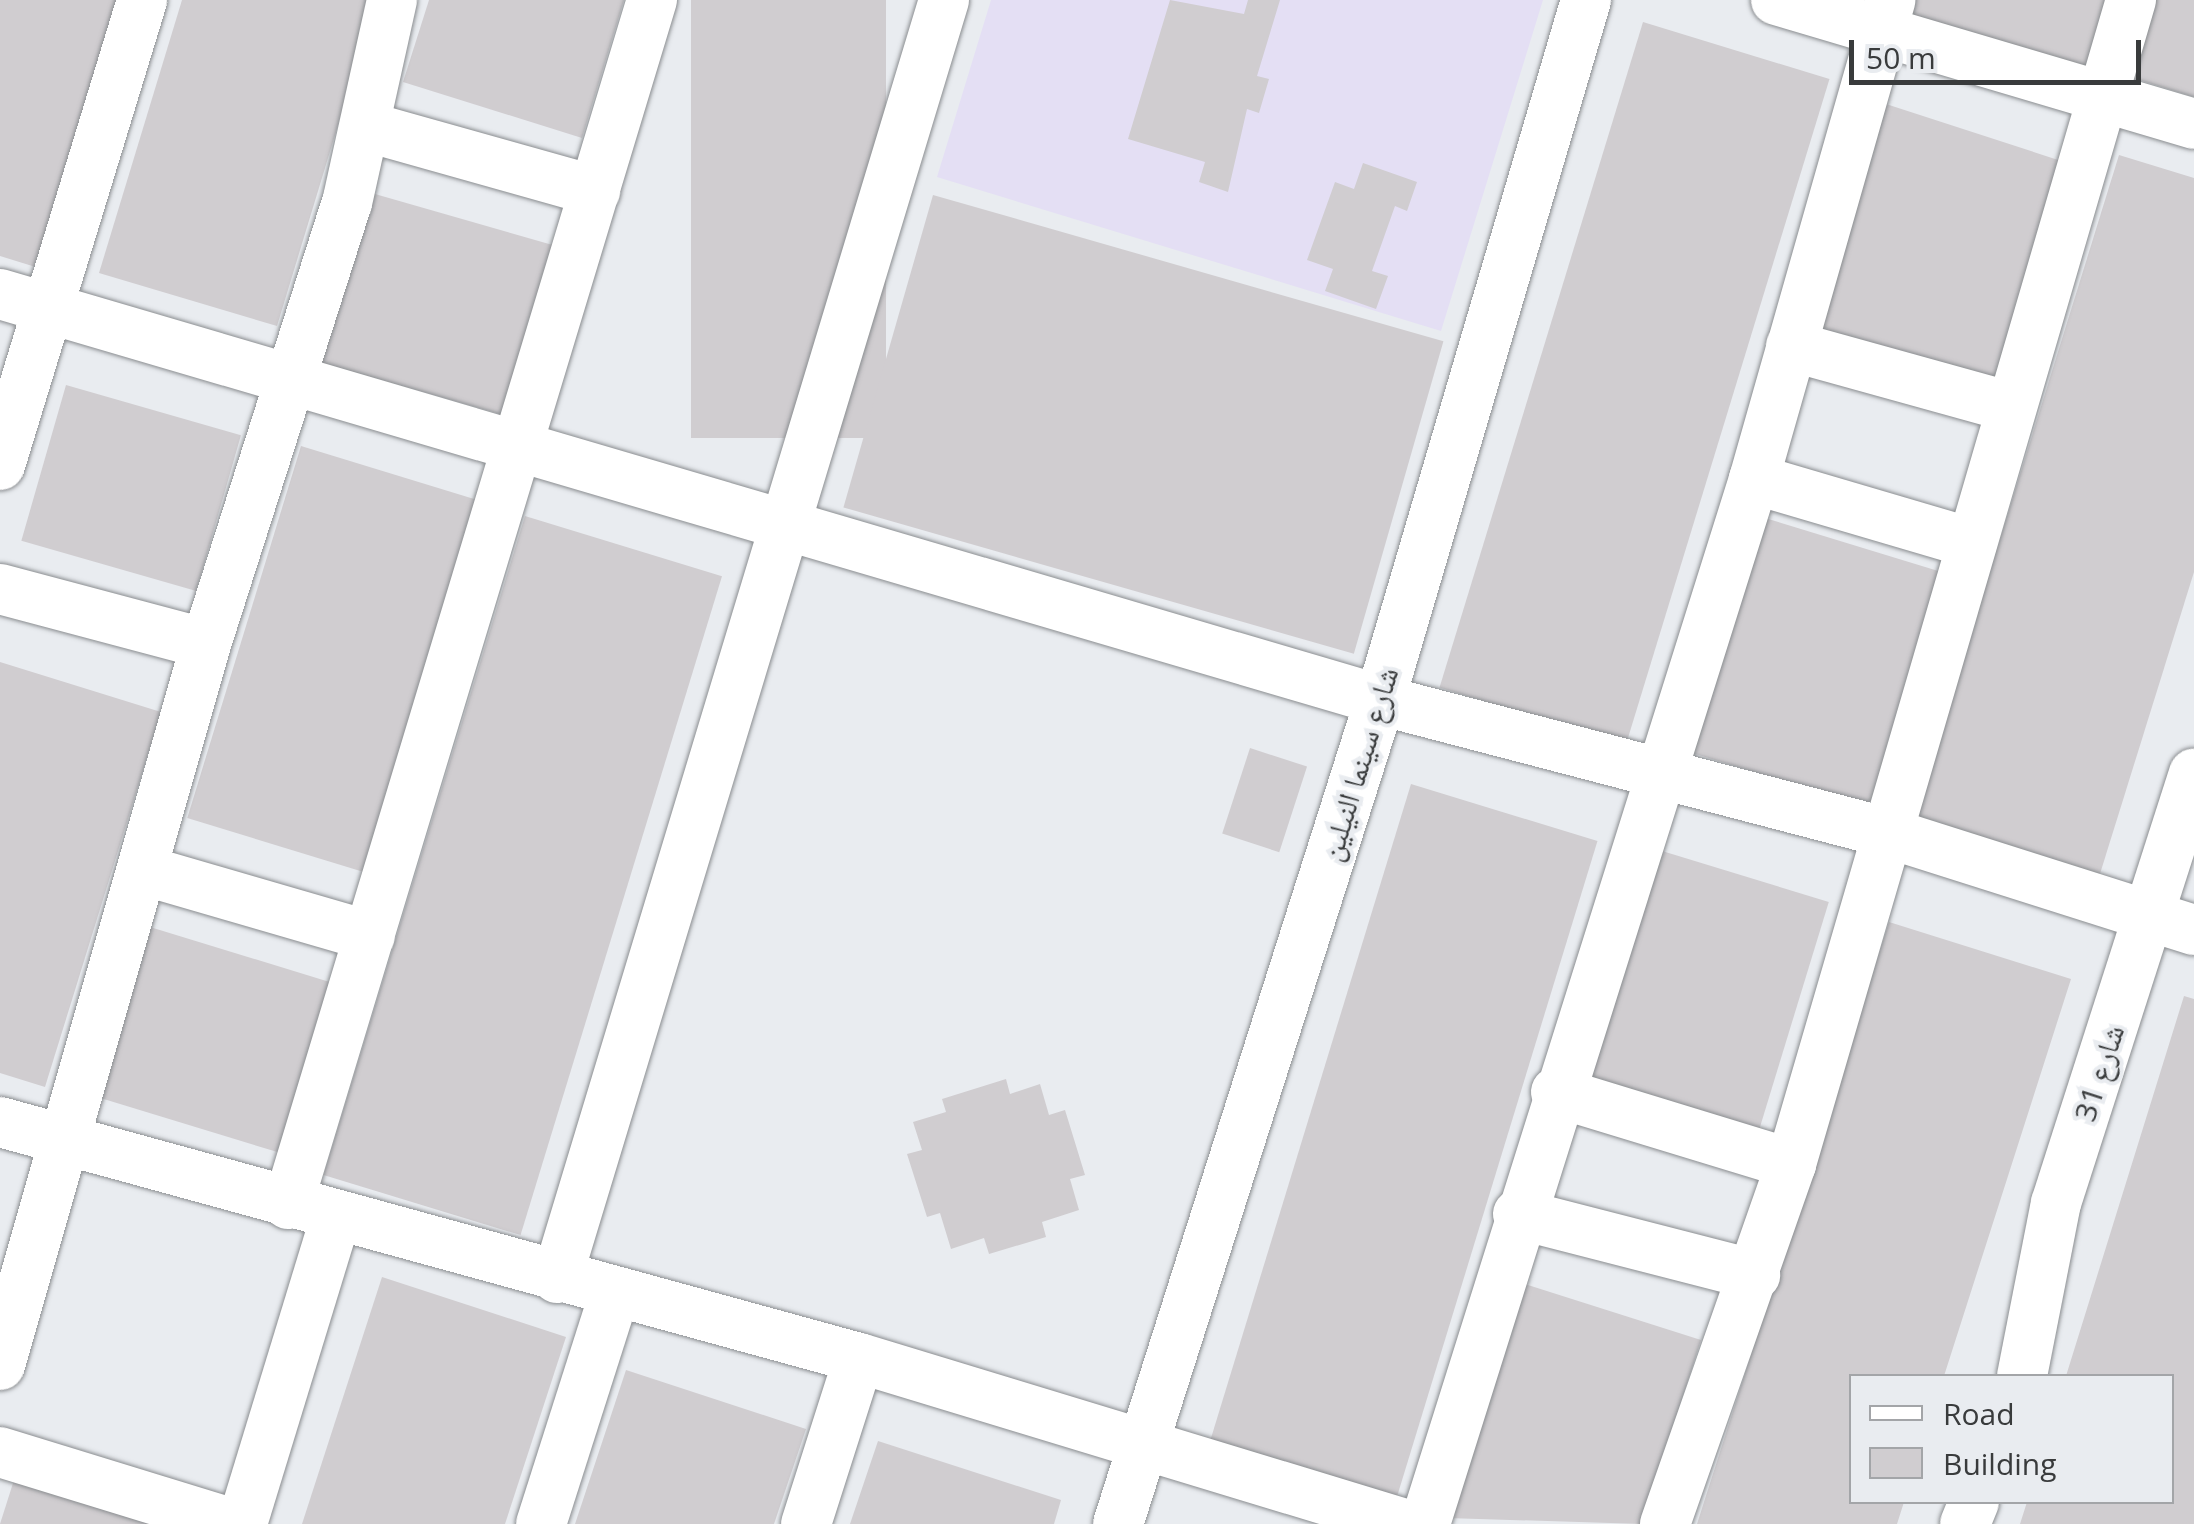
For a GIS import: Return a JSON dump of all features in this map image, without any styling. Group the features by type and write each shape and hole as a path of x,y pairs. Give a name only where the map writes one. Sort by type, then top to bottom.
{"street":[{"path":"0,466 142,0"},
{"path":"0,1365 146,870 206,644 368,128 392,0"},
{"path":"288,1204 652,0"},
{"path":"558,1278 944,0"},
{"name":"شارع سينما النيلين","path":"1118,1524 1380,700 1586,0"},
{"path":"1776,0 1886,15 2105,96 2194,124"},
{"path":"1665,1524 1756,1276 1792,1164 2008,406 2131,0"},
{"path":"1425,1524 1556,1092 1754,480 1886,15"},
{"path":"368,128 595,191"},
{"path":"0,294 288,373 1380,700 1888,832 2172,922"},
{"path":"1790,346 2008,406"},
{"path":"1754,480 1972,543"},
{"path":"0,589 206,644"},
{"name":"شارع 31","path":"2022,1374 2056,1203 2172,922 2194,774"},
{"path":"146,870 370,936"},
{"path":"1556,1092 1792,1164"},
{"path":"0,1122 859,1358 1404,1524"},
{"path":"1518,1214 1756,1276"},
{"path":"242,1524 336,1217"},
{"path":"541,1524 616,1292"},
{"path":"806,1524 859,1358"},
{"path":"0,1452 234,1524"}],"shaded area":[{"path":"991,0 1543,0 1441,331 937,177"}],"building":[{"path":"0,0 121,0 42,269 0,256"},
{"path":"182,0 376,0 277,326 99,273"},
{"path":"429,0 624,0 582,138 403,82"},
{"path":"691,0 886,0 886,438 691,438"},
{"path":"1170,0 1244,14 1248,0 1280,0 1257,76 1269,79 1259,113 1247,109 1228,192 1199,182 1205,162 1128,139"},
{"path":"1902,0 2106,0 2084,72 1898,15"},
{"path":"2156,0 2194,0 2194,97 2133,78"},
{"path":"1643,22 1829,79 1626,745 1440,688"},
{"path":"1886,104 2066,162 1990,396 1810,338"},
{"path":"2119,155 2194,178 2194,572 2099,877 1913,820"},
{"path":"1363,163 1417,182 1407,211 1395,206 1372,271 1388,276 1376,309 1325,291 1333,269 1307,260 1335,182 1354,189"},
{"path":"368,192 553,245 504,415 319,362"},
{"path":"933,195 1443,341 1354,654 843,507"},
{"path":"66,385 241,435 196,591 21,541"},
{"path":"301,446 480,501 366,873 187,818"},
{"path":"525,516 722,576 521,1235 324,1175"},
{"path":"1765,518 1945,573 1873,808 1693,753"},
{"path":"0,662 161,712 45,1087 0,1073"},
{"path":"1250,748 1307,767 1279,852 1222,834"},
{"path":"1411,784 1597,841 1394,1508 1207,1451"},
{"path":"1649,847 1829,902 1757,1137 1577,1082"},
{"path":"1889,922 2071,979 1945,1374 1849,1374 1849,1504 1903,1504 1897,1524 1697,1524"},
{"path":"150,927 334,983 282,1153 98,1097"},
{"path":"2184,996 2194,999 2194,1524 2020,1524 2026,1504 2174,1504 2174,1374 2067,1374"},
{"path":"1006,1079 1010,1094 1040,1084 1049,1115 1065,1110 1085,1175 1070,1179 1079,1210 1042,1222 1046,1237 989,1254 984,1238 951,1249 940,1213 927,1217 907,1154 922,1150 913,1122 946,1112 942,1099"},
{"path":"382,1277 566,1337 505,1524 302,1524"},
{"path":"1522,1283 1701,1340 1642,1524 1447,1518"},
{"path":"626,1370 806,1429 774,1524 575,1524"},
{"path":"878,1441 1061,1500 1054,1524 850,1524"},
{"path":"14,1480 154,1524 0,1524"}]}
